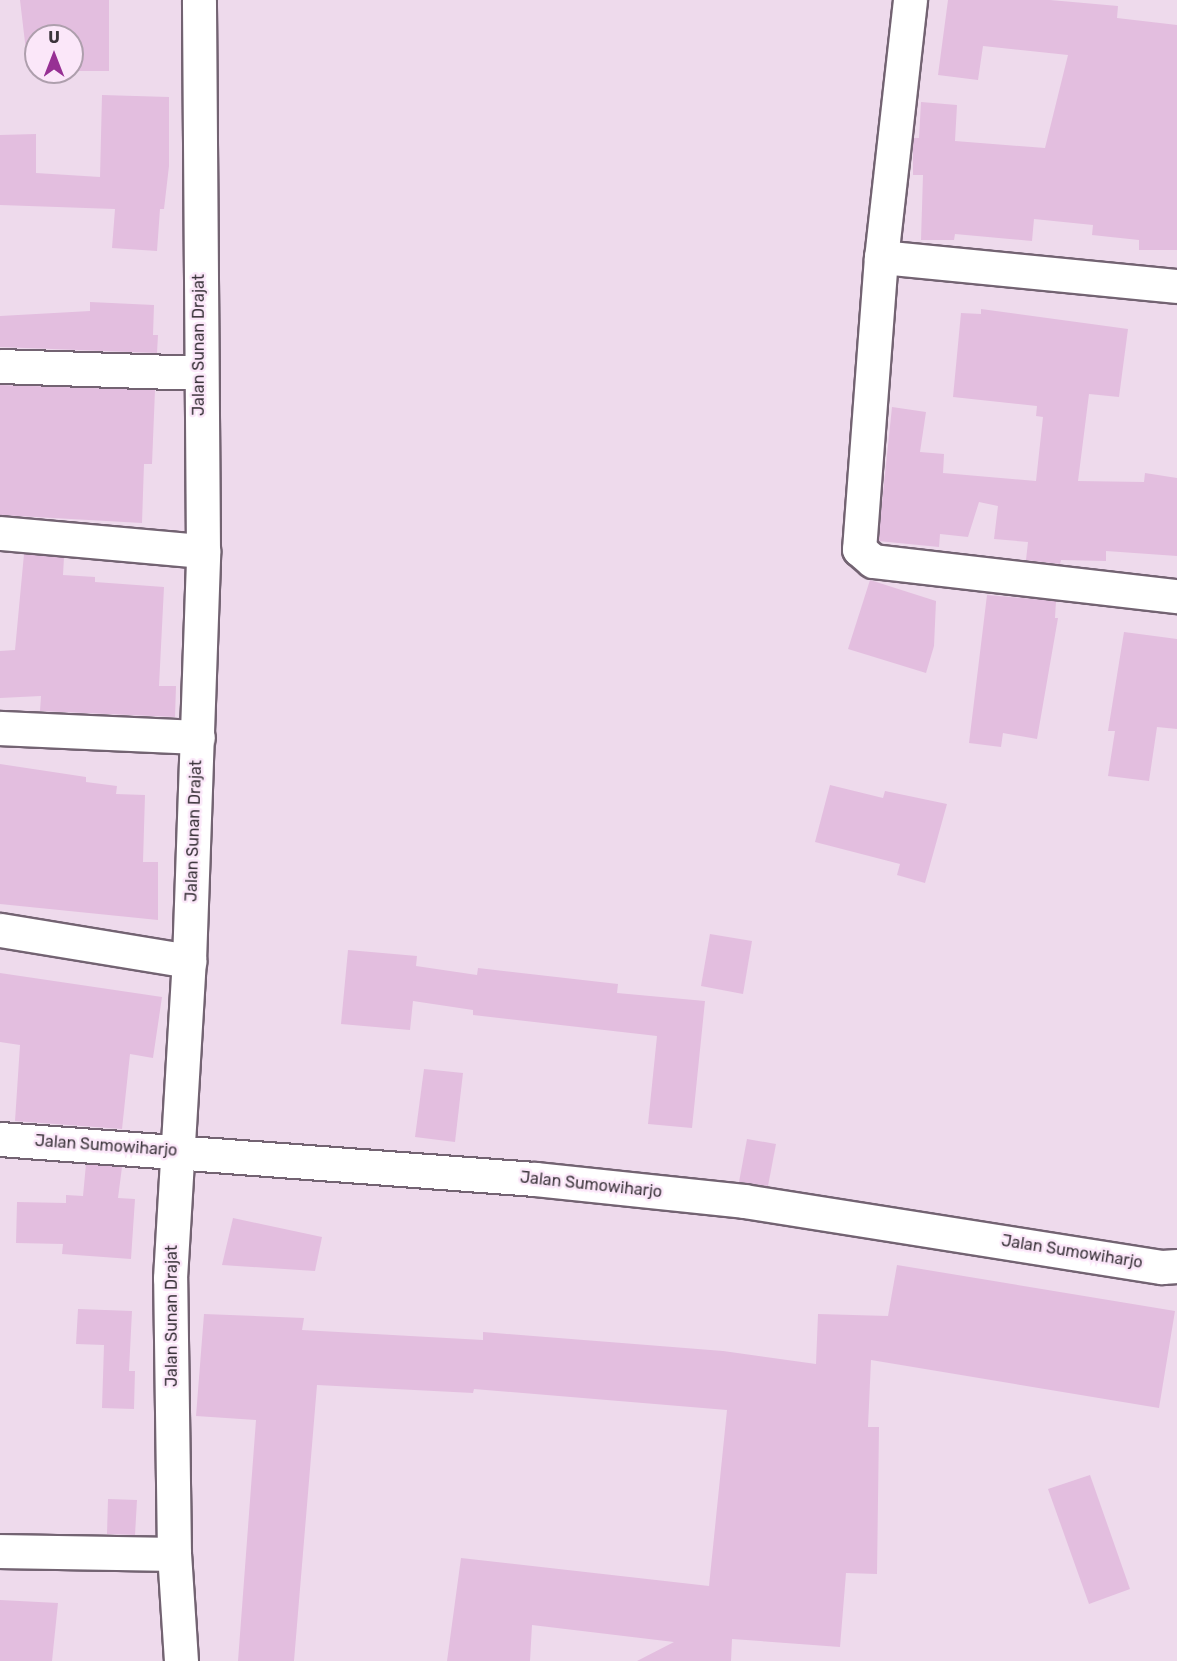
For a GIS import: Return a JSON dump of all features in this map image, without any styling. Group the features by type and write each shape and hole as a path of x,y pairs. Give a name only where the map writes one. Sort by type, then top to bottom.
{"street":[{"name":"Jalan Sunan Drajat","path":"181,1661 174,1554 171,1278 175,1151 189,961 198,737 202,550 199,373 199,0"},
{"path":"910,0 881,257 859,540 863,554 873,561 1177,596"},
{"path":"881,257 1177,286"},
{"path":"0,366 199,373"},
{"path":"0,533 202,550"},
{"path":"0,728 198,737"},
{"path":"0,930 189,961"},
{"name":"Jalan Sumowiharjo","path":"0,1139 535,1179 744,1201 1162,1267 1177,1266"},
{"path":"0,1551 174,1554"}],"building":[{"path":"20,0 109,0 109,71 84,71 84,24 24,24 24,34"},
{"path":"948,0 1050,0 1118,6 1117,18 1177,25 1177,250 1139,250 1139,240 1092,235 1093,225 1034,219 1032,241 955,234 954,240 921,240 923,175 913,175 913,138 919,138 921,102 957,105 955,141 1045,148 1068,55 983,46 978,80 938,75"},
{"path":"102,95 169,97 169,166 164,209 160,209 157,251 112,248 115,209 0,205 0,135 36,134 36,173 100,177"},
{"path":"90,302 154,305 153,335 158,335 157,353 0,347 0,316 90,311"},
{"path":"981,309 1128,329 1119,397 1089,394 1078,481 1144,482 1145,473 1177,478 1177,556 1106,551 1106,561 1061,560 1060,564 1026,560 1028,542 994,539 998,506 979,502 968,537 940,534 939,547 878,541 892,407 926,412 920,452 944,454 943,473 1036,481 1043,417 1036,416 1037,406 953,397 961,313 981,314"},
{"path":"0,385 155,390 152,464 144,464 142,523 0,515"},
{"path":"24,554 64,557 63,575 95,577 95,582 164,587 159,686 176,686 175,717 40,711 41,696 0,698 0,651 15,650"},
{"path":"870,580 936,601 934,646 926,673 848,649"},
{"path":"987,595 1056,601 1055,618 1058,618 1037,739 1003,733 1001,747 969,743"},
{"path":"1124,632 1177,639 1177,729 1157,727 1149,781 1108,776 1115,731 1108,731"},
{"path":"0,764 86,777 86,782 117,786 116,794 145,795 143,862 158,862 158,920 0,904"},
{"path":"830,785 883,798 885,791 947,804 925,883 897,875 900,864 815,842"},
{"path":"710,934 752,941 743,994 701,986"},
{"path":"348,950 417,956 416,966 477,975 478,968 618,984 617,993 705,1001 692,1128 648,1124 657,1036 473,1015 473,1010 413,1001 410,1030 341,1024"},
{"path":"0,973 162,997 153,1058 130,1054 122,1129 15,1121 20,1045 0,1042"},
{"path":"424,1069 463,1073 455,1142 415,1137"},
{"path":"747,1139 776,1144 768,1186 739,1182"},
{"path":"86,1164 122,1167 118,1198 135,1199 131,1259 62,1254 63,1244 16,1243 17,1202 66,1203 66,1195 83,1196"},
{"path":"233,1218 322,1237 315,1271 222,1265"},
{"path":"897,1265 1175,1311 1159,1408 871,1360 868,1427 879,1427 877,1574 846,1573 840,1647 732,1639 731,1661 637,1661 674,1642 532,1625 530,1661 447,1661 461,1558 709,1586 727,1410 474,1389 473,1393 317,1385 294,1661 238,1661 256,1420 196,1416 204,1314 304,1318 302,1330 483,1340 483,1332 723,1351 816,1364 818,1314 888,1316"},
{"path":"78,1309 132,1311 129,1371 135,1371 134,1409 102,1408 104,1345 76,1344"},
{"path":"1090,1475 1130,1589 1089,1604 1048,1489"},
{"path":"108,1499 137,1500 135,1535 107,1534"},
{"path":"0,1600 58,1603 52,1661 0,1661"}]}
